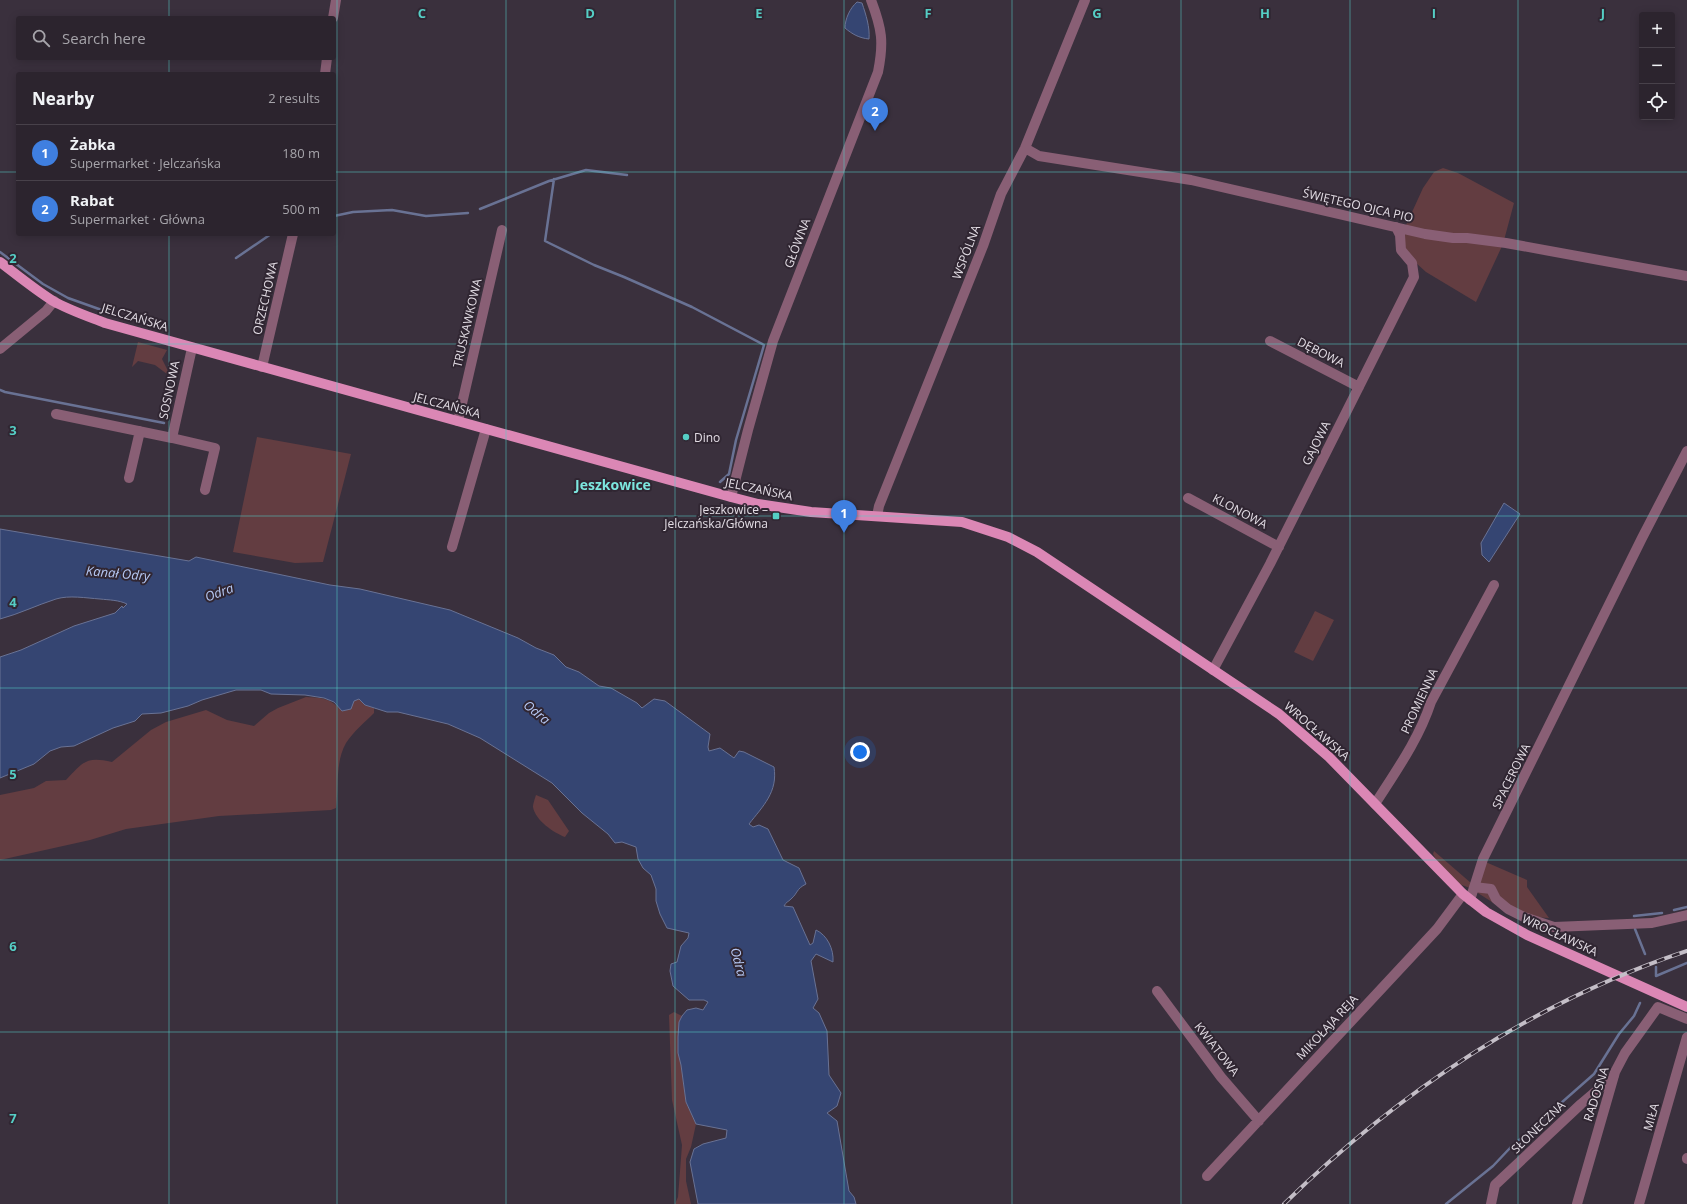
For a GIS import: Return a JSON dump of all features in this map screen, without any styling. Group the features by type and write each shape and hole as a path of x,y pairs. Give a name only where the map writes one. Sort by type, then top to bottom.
{"main road":[{"name":"JELCZAŃSKA","path":"0,262 38,291 69,309 105,322 192,348 758,504 811,512 904,518"},
{"name":"WROCŁAWSKA","path":"904,518 962,522 1008,537 1037,552 1279,714 1329,757 1467,897 1491,915 1527,935 1687,1008"}],"street":[{"path":"333,16 336,0"},
{"name":"GŁÓWNA","path":"730,497 773,341 878,72 882,52 881,33 872,0"},
{"name":"WSPÓLNA","path":"877,516 879,506 1001,194 1025,148 1085,0"},
{"path":"325,72 327,60"},
{"name":"ŚWIĘTEGO OJCA PIO","path":"1025,148 1039,156 1191,180 1396,227 1453,238 1489,240 1550,250 1687,276"},
{"name":"GAJOWA","path":"1213,670 1279,547 1414,276 1412,263 1401,250 1400,234 1396,227"},
{"name":"TRUSKAWKOWA","path":"458,421 502,230"},
{"name":"ORZECHOWA","path":"262,367 293,236"},
{"path":"0,349 46,311 54,301"},
{"name":"DĘBOWA","path":"1270,341 1359,387"},
{"name":"SOSNOWA","path":"172,438 192,348"},
{"name":"SOSNOWA","path":"56,414 215,448 205,490"},
{"path":"452,547 486,429"},
{"path":"129,478 140,431"},
{"name":"SPACEROWA","path":"1467,897 1474,887 1484,859 1642,538 1687,451"},
{"name":"KLONOWA","path":"1188,498 1279,547"},
{"name":"PROMIENNA","path":"1376,804 1417,738 1426,719 1430,702 1494,585"},
{"path":"1474,887 1491,889 1496,899 1508,909 1524,917 1554,927 1652,923 1687,915"},
{"name":"MIKOŁAJA REJA","path":"1207,1176 1467,897"},
{"name":"KWIATOWA","path":"1157,991 1221,1078 1259,1121"},
{"name":"RADOSNA","path":"1577,1204 1614,1076 1625,1053 1658,1007 1687,1020"},
{"name":"MIŁA","path":"1639,1204 1687,1037"},
{"name":"SŁONECZNA","path":"1491,1204 1498,1182 1526,1158 1580,1104 1614,1076"}],"shaded area":[{"path":"1443,168 1458,173 1514,203 1503,244 1476,302 1426,272 1404,252 1402,234 1423,188 1434,172"},
{"path":"138,342 167,350 162,359 171,377 155,365 138,361 132,367"},
{"path":"257,437 351,454 323,562 295,563 233,552"},
{"path":"1315,611 1334,620 1313,661 1294,652"},
{"path":"306,697 330,701 342,711 354,701 359,699 365,705 374,708 374,713 352,735 343,750 339,766 336,808 331,810 219,816 126,829 90,840 0,860 0,795 34,788 46,781 66,780 81,765 91,760 112,762 151,730 166,722 206,710 227,720 254,726 269,713"},
{"path":"536,795 548,800 569,831 565,837 551,829 537,817 533,807"},
{"path":"1434,851 1471,883 1481,860 1527,880 1527,887 1549,918 1514,916 1470,888 1459,884 1437,861 1433,854"},
{"path":"674,1012 682,1016 679,1022 678,1053 686,1102 696,1124 691,1147 686,1159 686,1181 691,1204 675,1204 678,1197 682,1145 672,1100 669,1015"}],"water":[{"path":"857,2 862,3 868,26 869,39 862,38 845,28 848,14"},
{"path":"1504,503 1520,514 1489,562 1482,555 1481,543"},
{"path":"0,529 189,561 196,557 330,585 360,589 450,610 518,638 536,648 554,655 566,667 579,672 599,686 611,688 637,703 642,708 654,699 665,701 710,734 708,747 709,751 720,748 734,758 739,751 744,752 774,767 775,776 772,791 764,805 749,824 753,827 759,825 768,829 783,860 799,868 806,884 800,888 784,906 793,907 810,945 813,943 816,930 823,935 831,947 833,962 816,954 811,961 818,999 813,1008 819,1013 827,1031 829,1075 841,1093 837,1106 827,1113 837,1121 849,1191 854,1197 856,1204 698,1204 690,1162 694,1149 703,1144 726,1138 727,1130 696,1124 686,1102 678,1053 679,1022 687,1010 696,1008 703,1010 708,1002 704,1000 689,1000 673,986 670,971 671,964 677,962 681,946 688,938 689,933 667,928 660,914 656,901 656,889 651,875 643,868 638,859 636,847 622,842 615,843 608,834 582,813 552,783 480,738 448,724 398,712 387,712 365,705 359,699 354,701 351,709 342,711 334,702 324,698 305,695 271,694 261,690 236,690 202,700 188,706 161,713 142,714 135,721 113,728 74,746 61,747 50,751 34,764 0,778 0,657 21,650 74,626 115,613 122,606 123,608 127,604 110,600 66,597 56,599 0,619"}],"waterway":[{"path":"480,209 549,181 586,170 627,175"},
{"path":"554,179 545,241 594,265 692,307 764,345 736,440 729,474 720,482"},
{"path":"336,216 353,212 392,210 426,216 468,213"},
{"path":"236,258 268,236"},
{"path":"0,252 43,284 68,298 113,314"},
{"path":"126,317 166,329"},
{"path":"0,390 164,423"},
{"path":"1674,910 1687,907"},
{"path":"1634,916 1662,913"},
{"path":"1635,929 1645,954"},
{"path":"1656,967 1656,976 1687,963"},
{"path":"1446,1204 1493,1166 1510,1148 1594,1074 1619,1034 1634,1016 1640,1003"}],"railway":[{"path":"1284,1204 1328,1163 1373,1125 1421,1088 1471,1055 1522,1024 1576,996 1631,972 1687,951"}],"place":[{"name":"Rabat","path":"875,131"},
{"name":"Dino","path":"686,437"},
{"name":"Jeszkowice – Jelczańska/Główna","path":"776,516"},
{"name":"Żabka","path":"844,533"}],"district":[{"name":"Jeszkowice","path":"613,484"}],"water label":[{"name":"Kanał Odry","path":"118,573"},
{"name":"Odra","path":"219,592"},
{"name":"Odra","path":"537,712"},
{"name":"Odra","path":"739,962"}]}
